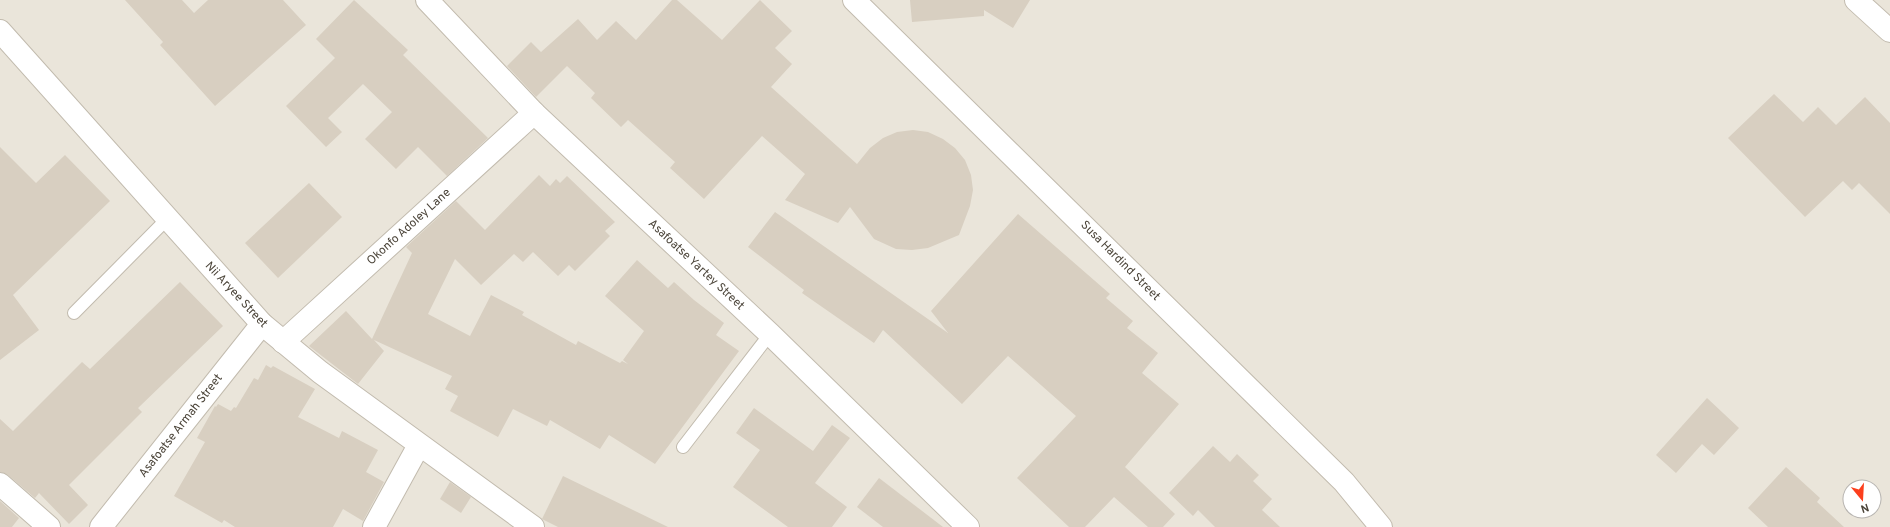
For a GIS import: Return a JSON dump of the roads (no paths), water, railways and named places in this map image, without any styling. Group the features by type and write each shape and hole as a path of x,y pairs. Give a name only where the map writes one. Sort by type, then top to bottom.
{"street":[{"name":"Asafoatse Yartey Street","path":"427,0 534,113 770,334 968,527"},
{"name":"Susa Hardind Street","path":"854,0 1344,482 1381,527"},
{"path":"1856,0 1890,31"},
{"name":"Nii Aryee Street","path":"0,31 262,324 320,372 533,527"},
{"name":"Okonfo Adoley Lane","path":"284,342 534,113"},
{"name":"Asafoatse Armah Street","path":"101,527 262,324"},
{"path":"374,527 420,445"},
{"path":"0,484 49,527"}],"lane":[{"path":"74,313 167,219"},
{"path":"683,447 770,334"}]}
